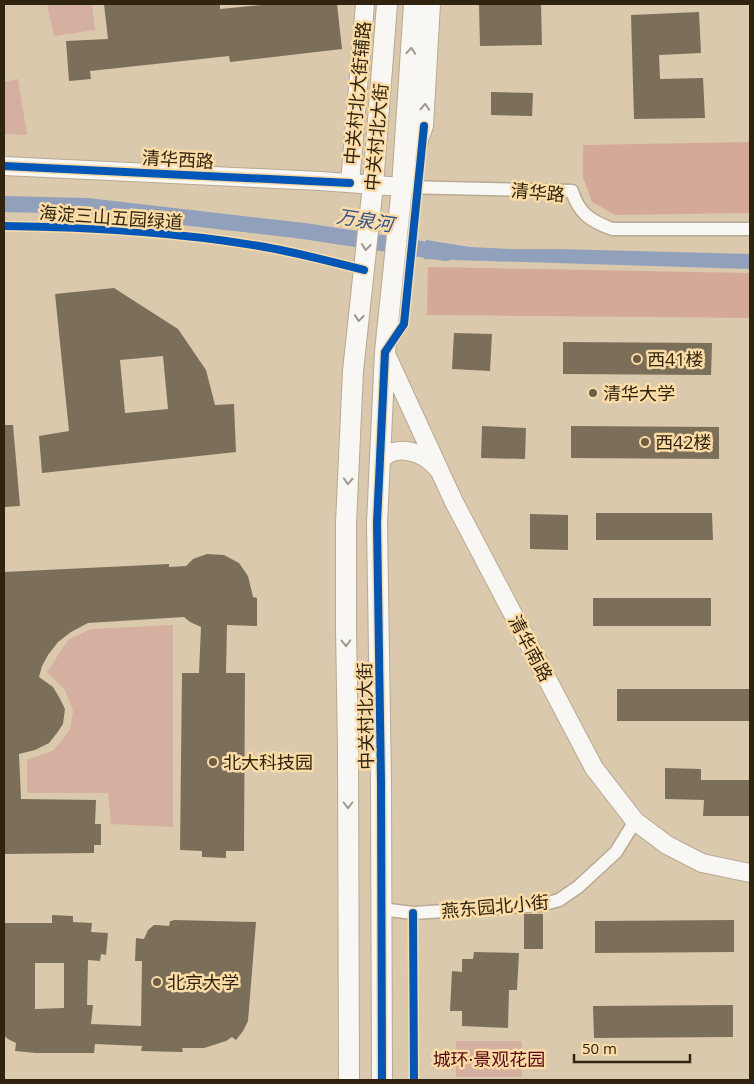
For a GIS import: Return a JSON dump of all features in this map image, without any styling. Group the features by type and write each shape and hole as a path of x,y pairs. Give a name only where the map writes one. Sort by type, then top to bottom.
{"main road":[{"name":"中关村北大街","path":"349,1080 346,523 353,371 373,185 387,4"},
{"name":"中关村北大街","path":"382,1080 381,783 377,523 385,352 402,187 414,4"}],"street":[{"name":"中关村北大街辅路","path":"350,183 365,4"},
{"path":"402,187 424,126 431,4"},
{"name":"清华西路","path":"4,166 402,187"},
{"name":"清华路","path":"402,187 572,191 575,202 586,215 594,222 612,229 750,229"},
{"name":"清华南路","path":"385,352 454,502 594,768 635,822 667,845 702,863 750,873"},
{"path":"380,461 384,456 392,452 403,450 415,452 431,460 440,472"},
{"name":"燕东园北小街","path":"381,909 414,913 541,905 559,900 578,887 616,852 635,822"}],"green space":[{"path":"47,4 92,4 95,30 54,36"},
{"path":"18,79 27,135 4,134 4,82"},
{"path":"173,625 173,827 111,824 108,793 27,793 27,760 54,750 70,730 73,711 65,690 47,672 68,640 91,629"},
{"name":"城环·景观花园","path":"456,1041 522,1041 522,1077 456,1077"}],"shaded area":[{"path":"750,142 750,213 615,215 592,202 583,177 583,145"},
{"path":"428,267 750,273 750,318 427,315"}],"water":[{"path":"426,240 470,247 510,249 750,254 750,269 424,259"}],"building":[{"path":"104,4 220,4 220,9 271,4 337,4 342,49 230,62 229,56 90,71 91,79 69,81 66,41 108,39"},
{"path":"479,4 541,4 542,45 480,46"},
{"path":"699,12 701,53 659,55 660,79 703,78 705,118 634,119 631,15"},
{"path":"491,92 533,93 532,116 491,115"},
{"path":"114,288 178,329 206,370 215,405 234,404 236,452 42,473 39,436 69,431 55,294","holes":["163,356 168,409 125,413 120,360"]},
{"path":"454,333 492,334 490,371 452,369"},
{"name":"西41楼","path":"563,342 712,343 711,375 563,374"},
{"path":"4,425 13,425 20,506 4,507"},
{"path":"482,426 526,428 525,459 481,458"},
{"name":"西42楼","path":"571,426 719,427 719,459 571,458"},
{"path":"596,513 712,513 713,540 596,540"},
{"path":"530,514 568,515 568,550 530,549"},
{"path":"207,554 224,555 239,563 248,576 253,597 257,598 257,626 227,625 226,673 245,673 244,851 226,851 226,858 202,857 202,851 180,850 182,673 199,673 201,627 184,617 88,623 58,642 48,655 39,677 53,687 59,697 65,709 63,724 49,743 35,750 19,754 21,799 96,800 95,824 101,824 101,845 94,845 94,853 4,854 4,572 169,564 169,567 186,566 193,559"},
{"path":"593,598 711,598 711,626 593,626"},
{"path":"617,689 750,689 750,721 617,721"},
{"path":"665,768 701,769 701,780 750,780 750,816 703,816 704,800 665,799"},
{"path":"524,914 543,914 543,949 524,949"},
{"path":"52,915 73,916 73,922 92,923 91,932 108,933 106,955 101,954 100,961 88,960 87,1005 93,1005 91,1024 141,1026 142,961 135,961 136,938 144,939 148,930 154,925 169,926 170,921 173,920 256,922 248,1021 243,1031 236,1040 232,1037 226,1041 204,1048 182,1048 183,1052 141,1051 142,1046 95,1044 94,1053 15,1051 16,1043 4,1036 4,923 52,923","holes":["35,963 64,963 64,1008 35,1009"]},
{"path":"734,920 734,952 595,953 595,921"},
{"path":"474,952 519,953 517,990 509,990 508,1028 462,1026 462,1011 450,1011 452,971 462,972 462,959 473,959"},
{"path":"733,1005 733,1037 594,1038 593,1006"}],"waterway":[{"name":"万泉河","path":"4,204 87,206 304,231 446,253"}],"cycle path":[{"path":"382,1080 381,783 377,523 385,352 404,324 424,126"},
{"path":"4,166 350,183"},
{"name":"海淀三山五园绿道","path":"4,226 100,229 196,237 272,248 364,270"},
{"path":"413,913 414,1080"}],"place":[{"name":"西41楼","path":"637,359"},
{"name":"清华大学","path":"593,393"},
{"name":"西42楼","path":"645,442"},
{"name":"北大科技园","path":"213,762"},
{"name":"北京大学","path":"157,982"}]}
